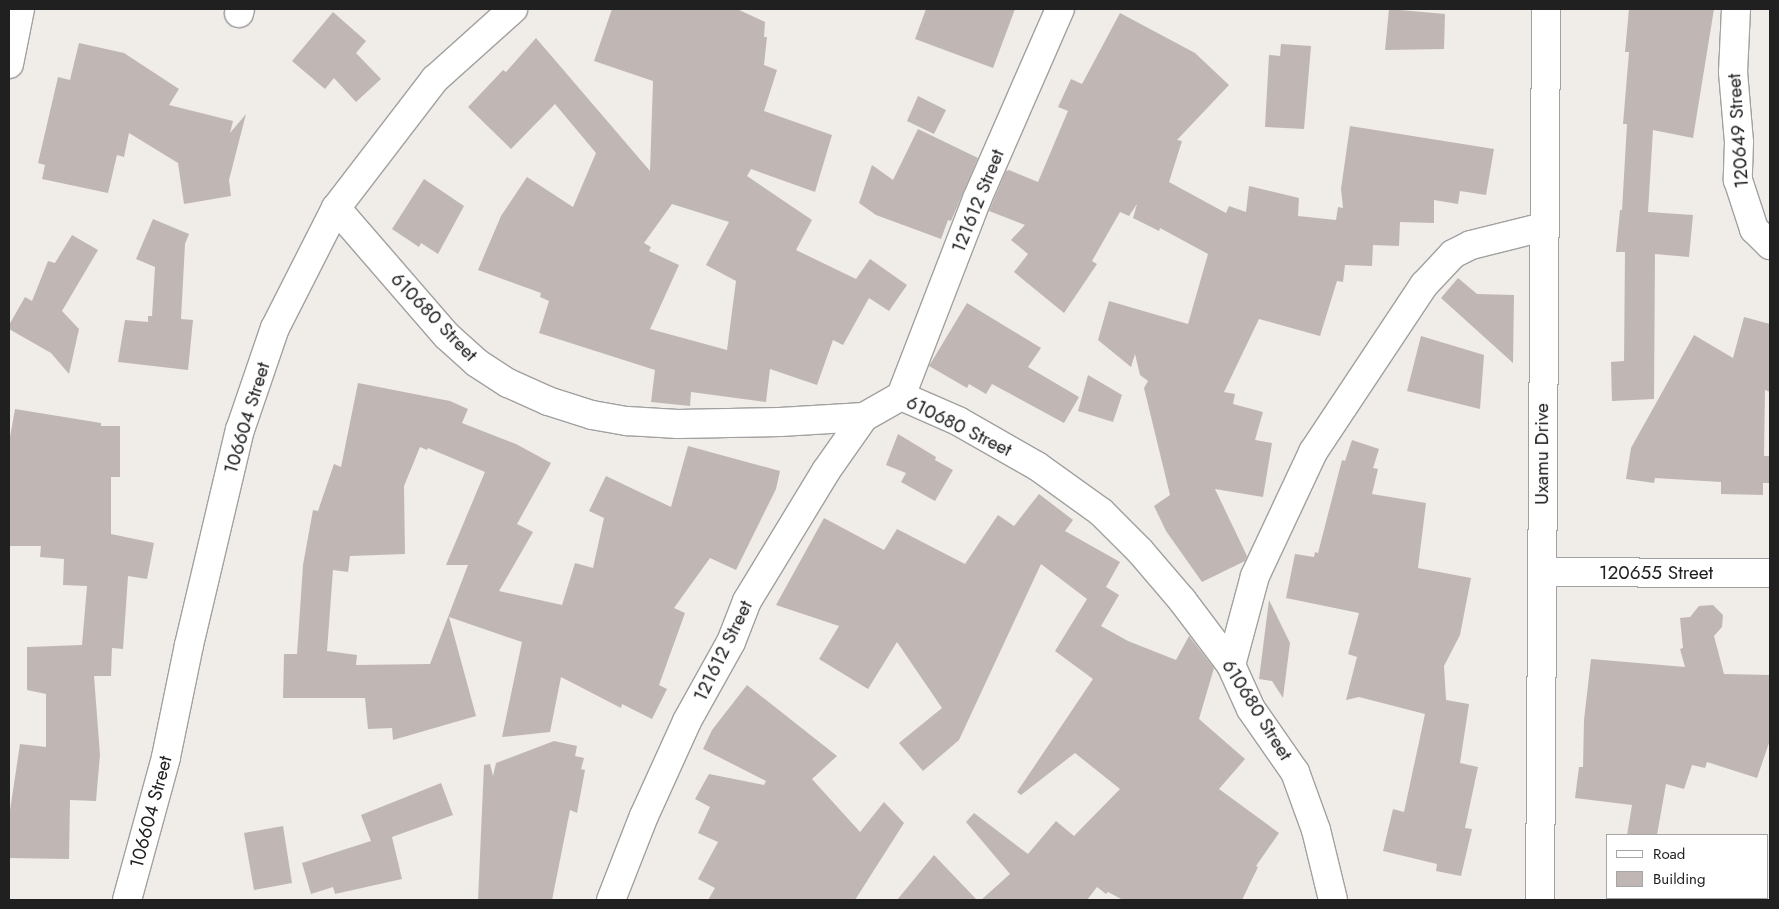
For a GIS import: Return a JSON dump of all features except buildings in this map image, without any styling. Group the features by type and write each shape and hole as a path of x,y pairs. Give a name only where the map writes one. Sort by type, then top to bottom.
{"street":[{"path":"9,64 20,9"},
{"name":"106604 Street","path":"127,900 166,757 189,646 240,430 275,328 336,208 436,79 513,9"},
{"name":"121612 Street","path":"901,396 978,199 1060,9"},
{"name":"Uxamu Drive","path":"1540,900 1543,227 1546,9"},
{"name":"120649 Street","path":"1736,9 1733,72 1739,142 1738,180 1754,229 1770,244"},
{"name":"610680 Street","path":"336,208 447,336 477,363 508,382 548,401 592,415 644,422 780,422 864,416 901,396 958,421 1037,466 1101,512 1140,552 1182,600 1231,666 1252,709 1295,772 1316,830 1333,900"},
{"path":"1231,666 1255,576 1313,452 1424,285 1453,254 1471,245 1543,227"},
{"name":"121612 Street","path":"611,900 644,816 687,721 731,642 747,601 826,471 864,416"},
{"name":"120655 Street","path":"1542,572 1770,573"}]}
